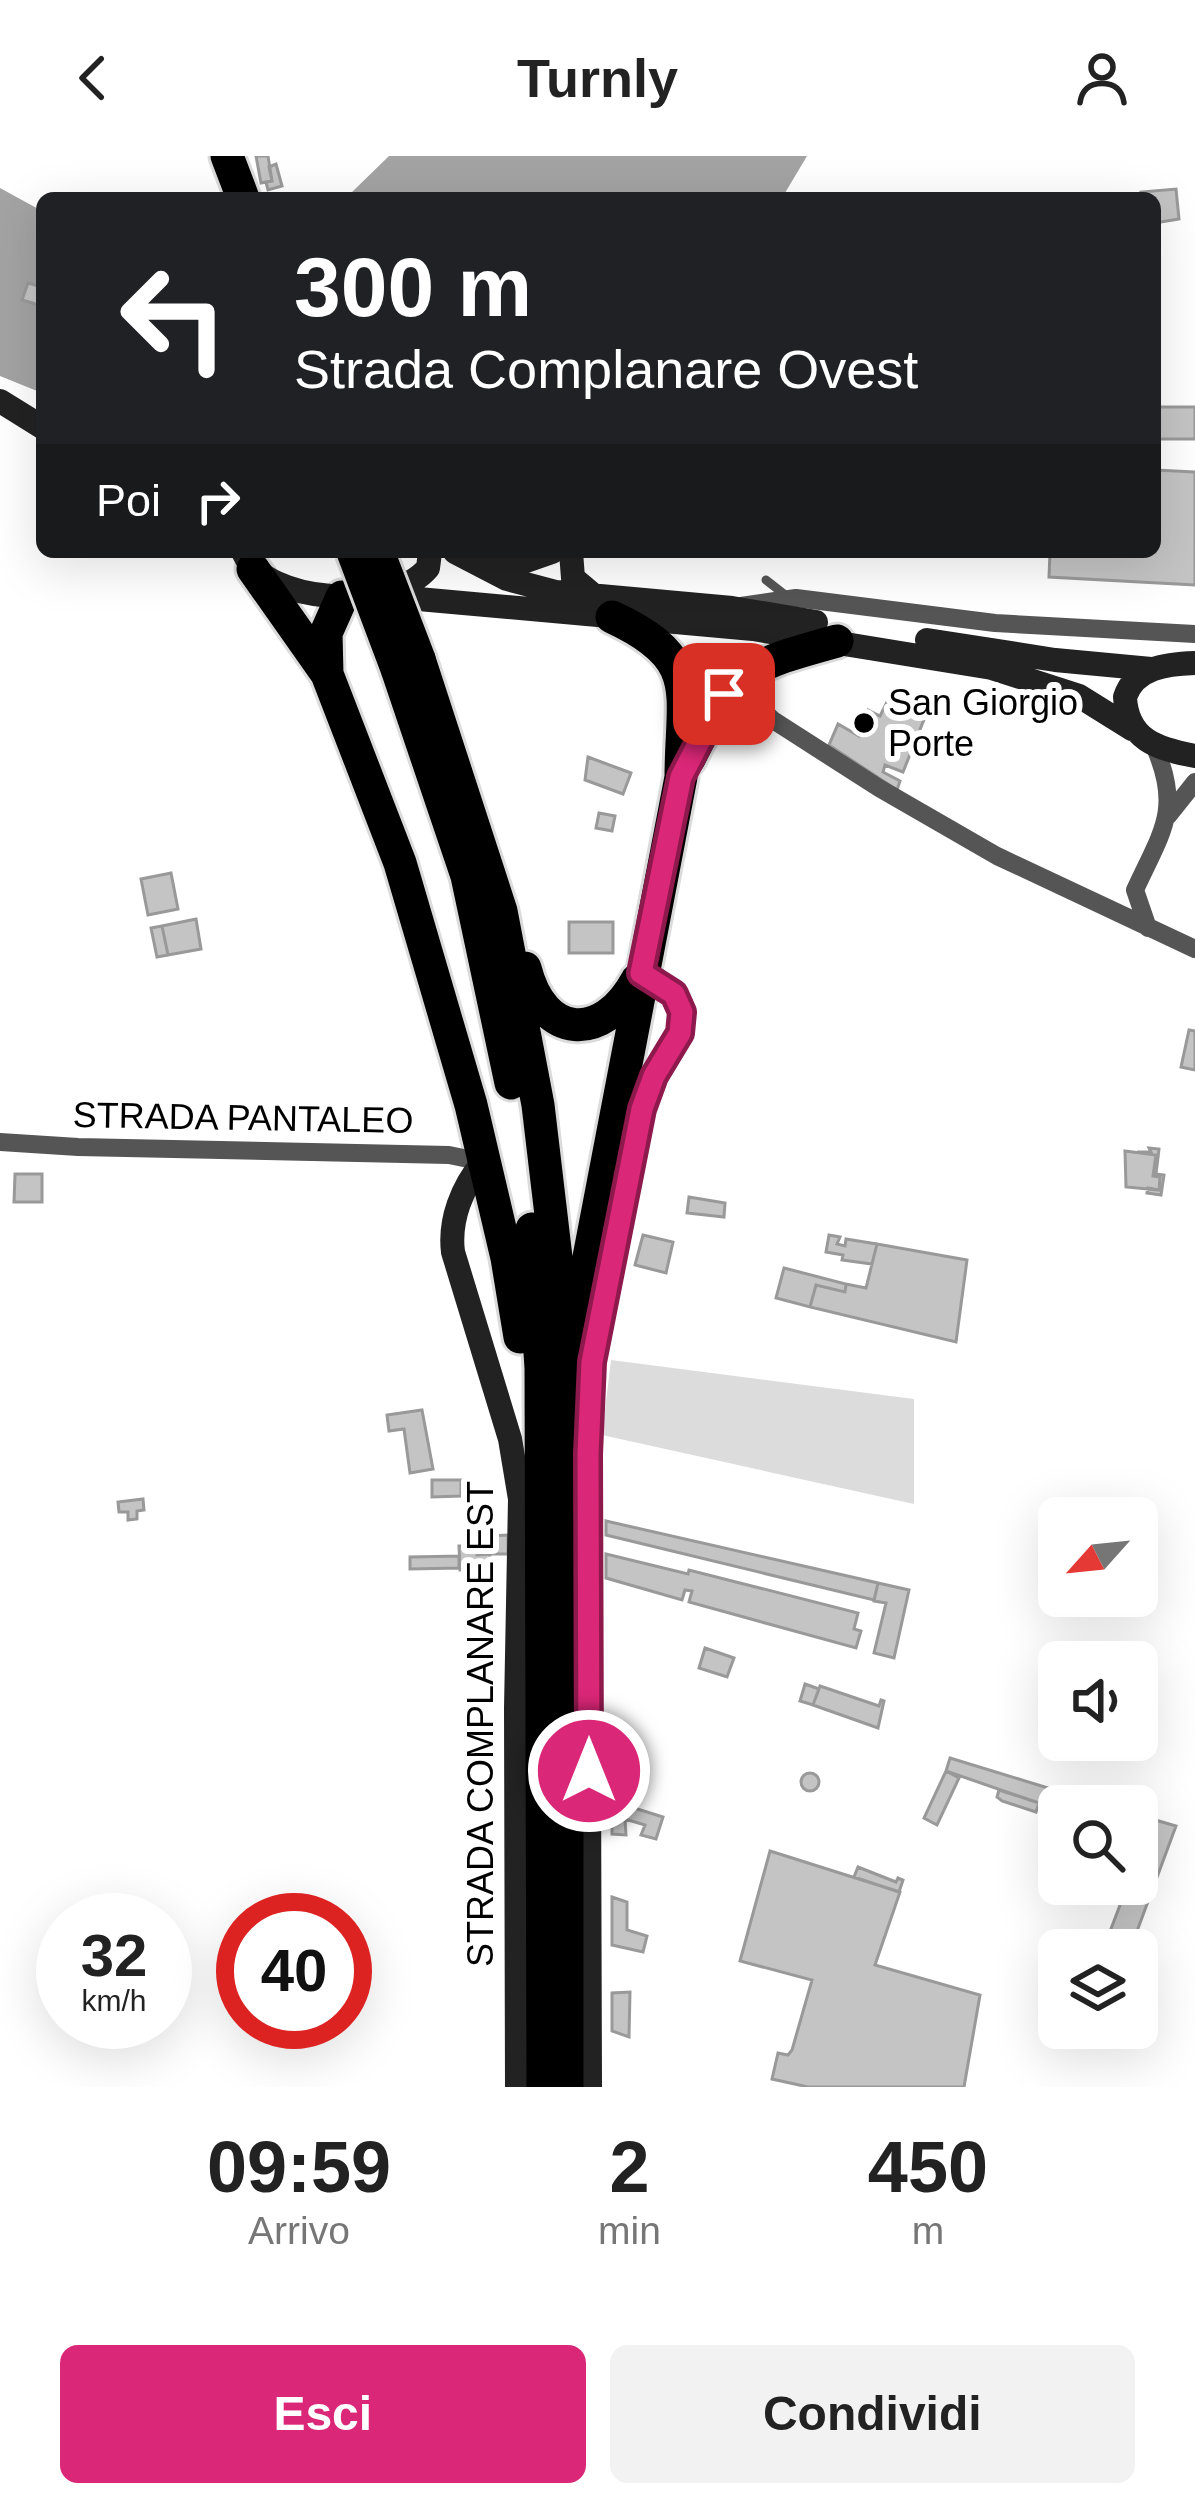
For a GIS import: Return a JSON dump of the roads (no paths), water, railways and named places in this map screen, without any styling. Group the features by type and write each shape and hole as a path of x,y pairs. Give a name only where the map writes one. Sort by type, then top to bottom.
{"highway":[{"path":"203,156 217,192"},
{"path":"227,156 241,192"},
{"path":"243,558 328,674 380,806 433,969 484,1162 507,1258 529,1400 554,1449"},
{"path":"356,558 408,664 501,910 538,1106 556,1252 544,2087"},
{"path":"380,558 467,875 479,986 517,1110 532,1228 554,1449 567,2087"},
{"path":"328,674 326,632 342,597"},
{"path":"554,1449 681,777 686,709 683,682 660,646 602,605"},
{"path":"681,777 724,694 746,673 837,640"},
{"path":"501,910 517,935 530,990 556,1019 572,1025 609,1017 641,973"},
{"path":"433,969 436,981 452,993 479,986"},
{"path":"453,1045 456,1020 479,986"}],"main road":[{"path":"0,390 36,407"},
{"path":"0,401 36,423"},
{"path":"243,558 272,581 342,597 732,608 1017,655 1151,669 1195,663"},
{"path":"382,595 418,580 429,558"},
{"path":"465,558 531,587 602,605 837,640 1035,679 1079,696 1155,748 1195,756"},
{"path":"487,570 534,558"},
{"path":"572,558 573,578 602,605"},
{"path":"1132,729 1126,711 1128,686 1151,669"},
{"path":"590,2087 588,1454 592,1362 642,1109 654,1076 680,1033 682,1012 674,994 641,973"},
{"name":"STRADA COMPLANARE EST","path":"484,1162 461,1199 451,1235 510,1439 520,1499 517,2087"}],"street":[{"path":"732,608 789,598 995,623 1195,634"},
{"path":"746,673 759,706 773,720 878,788 997,856 1195,949"},
{"path":"1155,748 1166,775 1168,816"},
{"path":"1148,928 1135,890 1168,816 1195,782"},
{"path":"1097,904 1135,890"},
{"name":"STRADA PANTALEO","path":"0,1142 449,1155 484,1162"}],"lane":[{"path":"766,580 789,598"}],"place":[{"name":"San Giorgio Porte","path":"864,723"}]}
